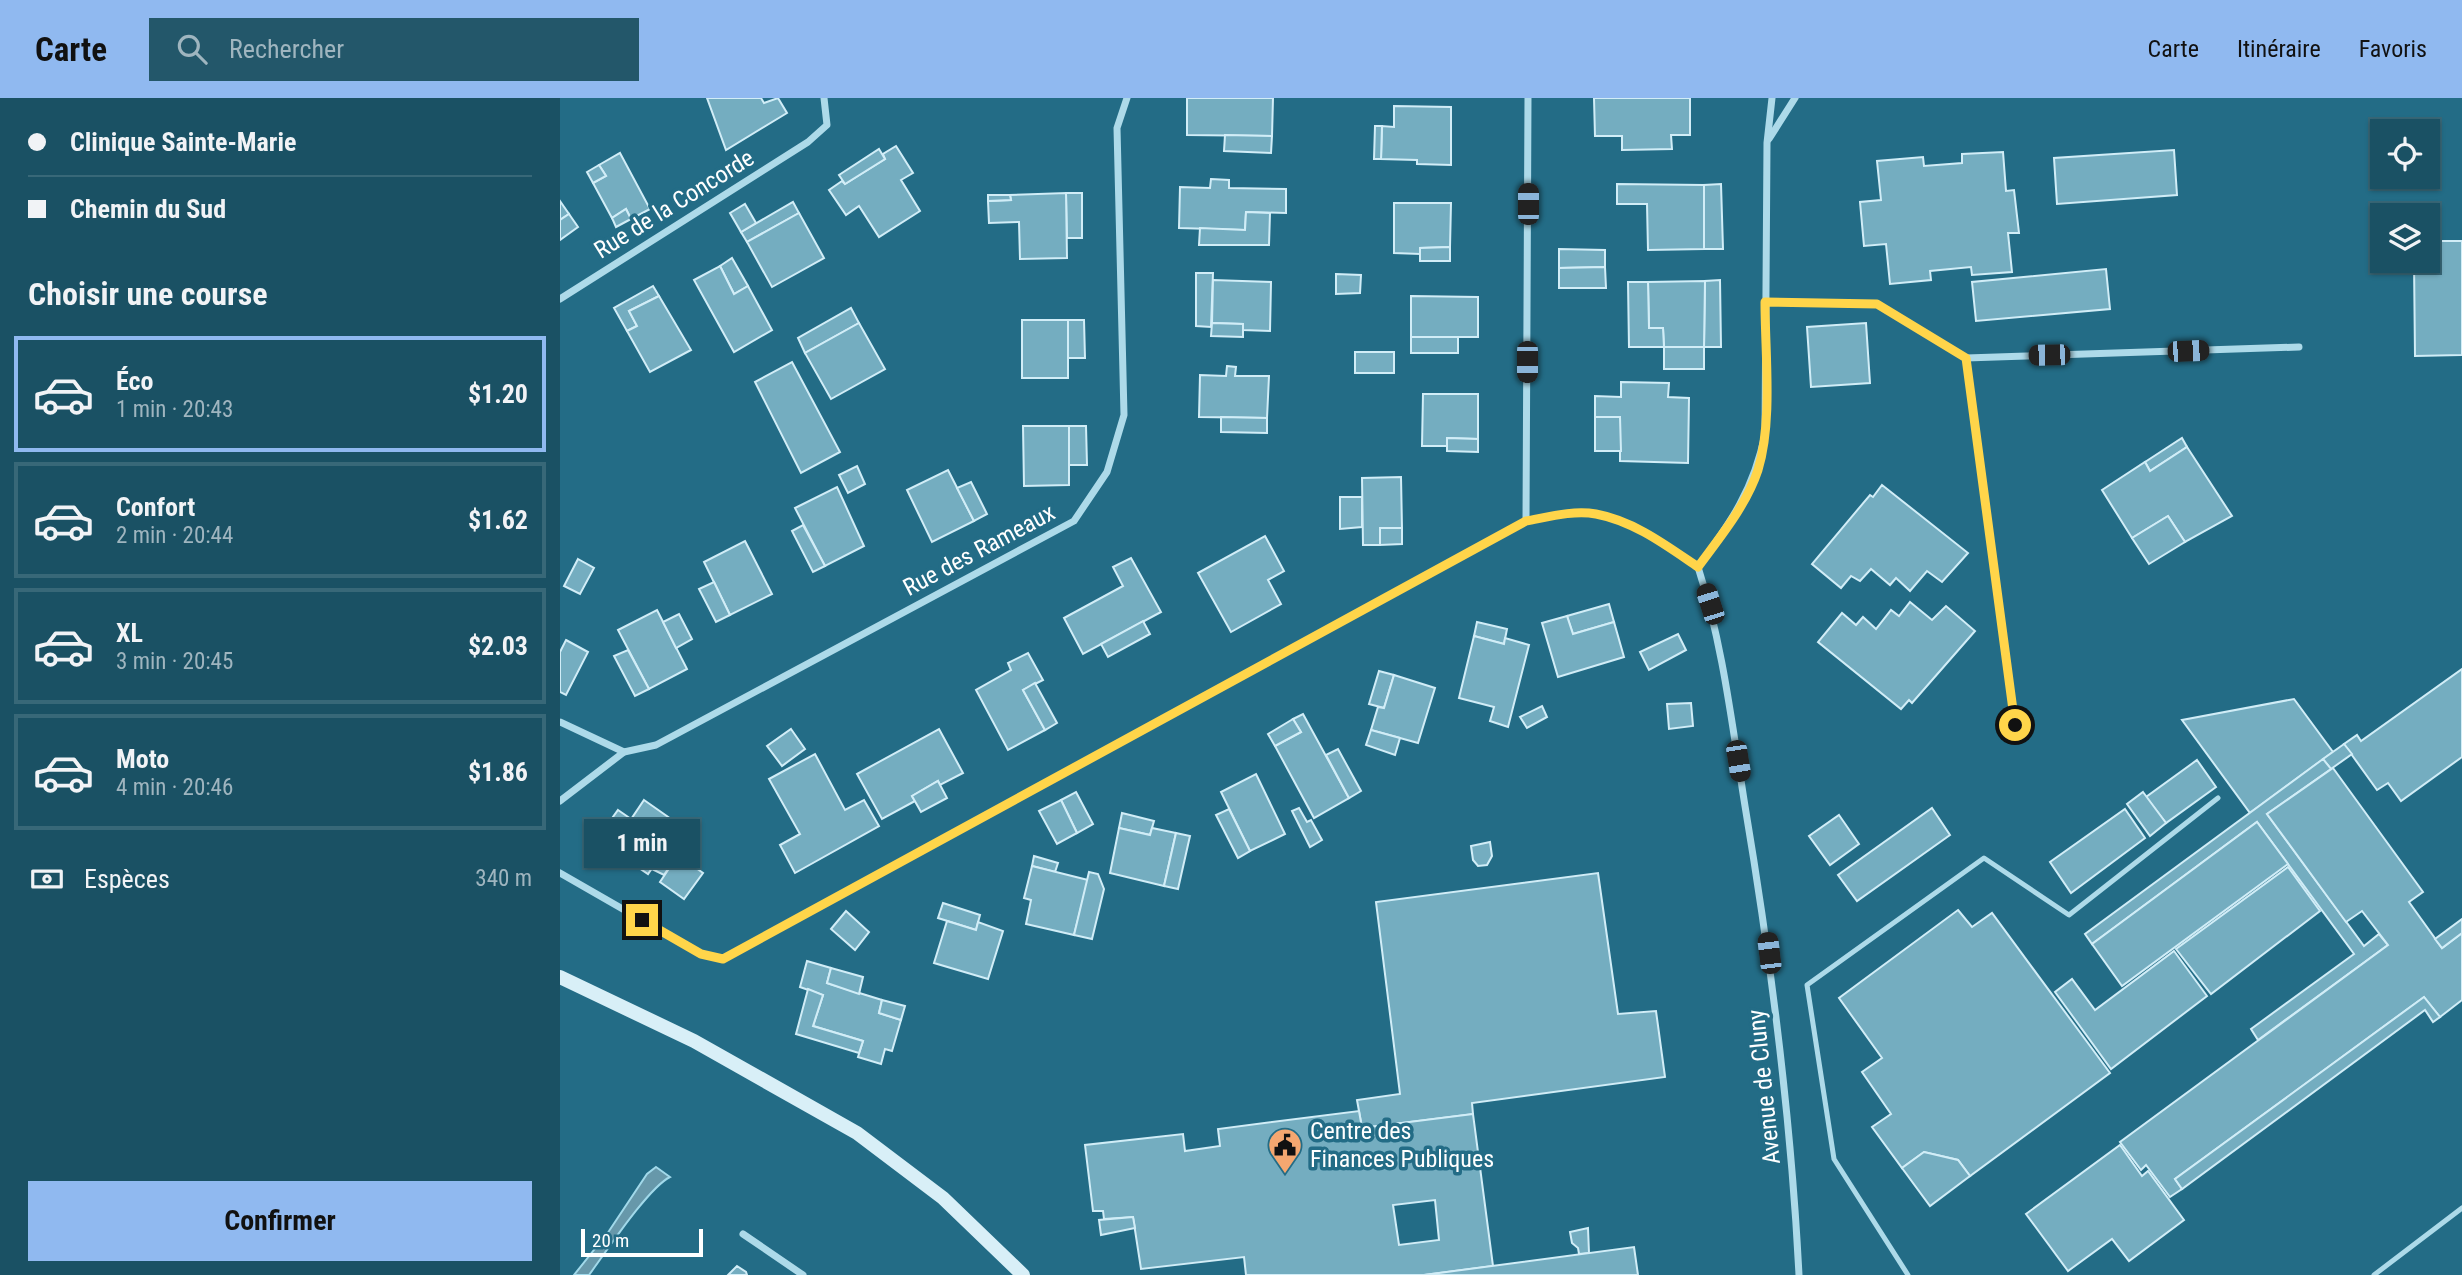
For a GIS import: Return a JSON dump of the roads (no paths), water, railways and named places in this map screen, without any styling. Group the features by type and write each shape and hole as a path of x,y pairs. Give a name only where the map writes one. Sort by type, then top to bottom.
{"main road":[{"path":"561,980 694,1041 857,1133 943,1198 1023,1275"}],"street":[{"name":"Rue de la Concorde","path":"560,299 808,142 827,125 824,98"},
{"name":"Rue des Rameaux","path":"624,752 656,745 1074,521 1107,472 1124,415 1116,128 1127,98"},
{"path":"1526,521 1528,98"},
{"path":"560,873 701,954 723,959 1526,521 1566,514 1597,514 1649,534 1698,567 1743,502 1758,470 1765,434 1767,143 1772,98"},
{"path":"1767,143 1795,98"},
{"path":"1765,302 1877,304 1966,358 2298,347"},
{"path":"1966,358 2015,725"},
{"name":"Avenue de Cluny","path":"1698,567 1716,623 1765,927 1785,1096 1798,1275"},
{"path":"560,722 624,752 560,801"},
{"path":"743,1234 803,1275"}],"lane":[{"path":"1908,1275 1834,1159 1807,985 1984,858 2069,915 2218,797"},
{"path":"2374,1275 2462,1208"}],"water":[{"path":"656,1167 670,1177 639,1207 589,1275 574,1275 609,1231 647,1174"}],"place":[{"name":"Centre des Finances Publiques","path":"1285,1175"}]}
